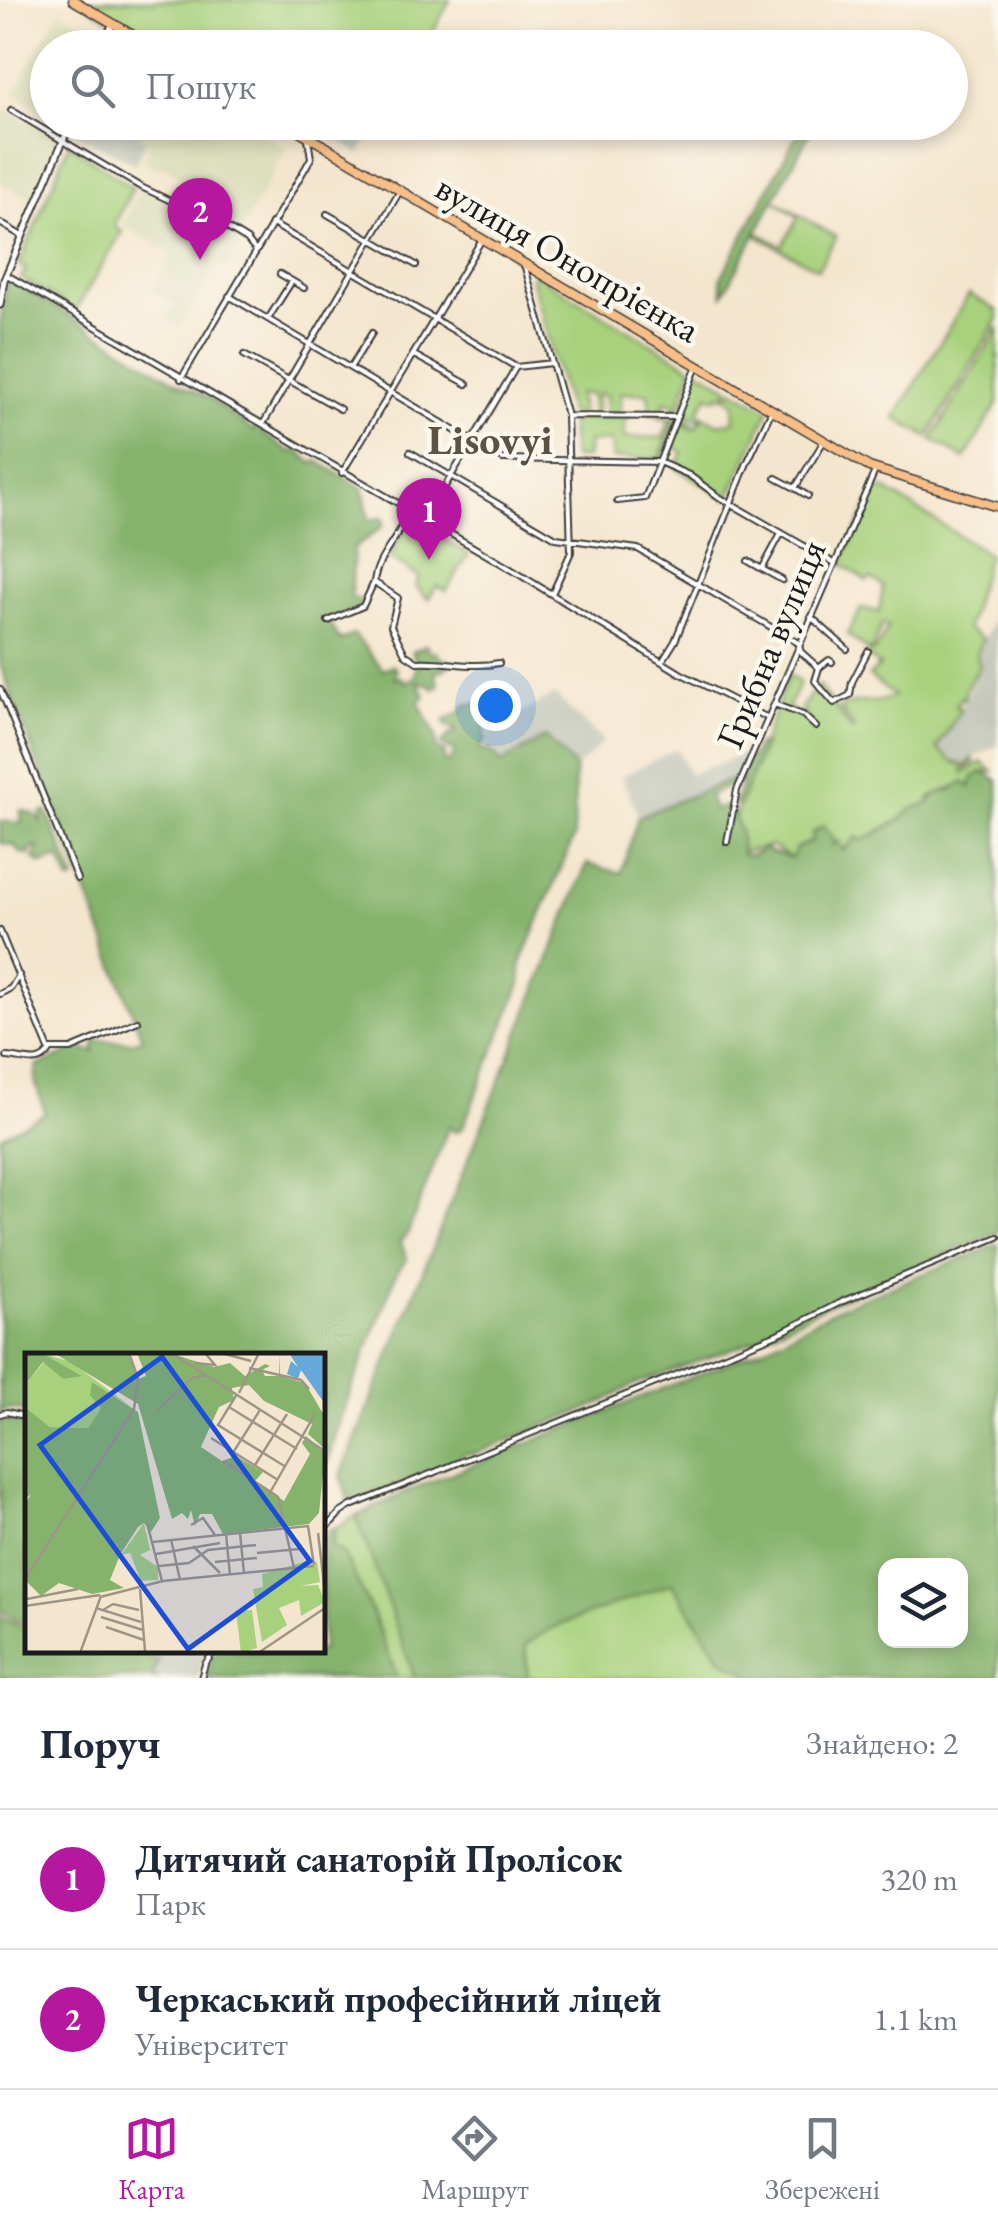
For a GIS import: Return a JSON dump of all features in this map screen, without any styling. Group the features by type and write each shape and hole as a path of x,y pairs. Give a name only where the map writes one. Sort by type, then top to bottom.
{"main road":[{"path":"73,0 125,30"},
{"name":"вулиця Онопрієнка","path":"315,140 876,471 998,507"}],"street":[{"path":"110,30 113,23"},
{"path":"11,110 30,120"},
{"path":"0,305 4,273 64,140"},
{"path":"66,140 139,186 241,236 255,250"},
{"path":"182,379 311,158 309,140"},
{"path":"262,426 400,191"},
{"path":"327,214 416,265"},
{"path":"0,223 22,236"},
{"path":"272,224 516,367 552,363"},
{"path":"342,473 482,240"},
{"path":"524,264 567,416 570,555 552,595"},
{"path":"4,273 662,662 768,718"},
{"path":"280,274 304,288"},
{"path":"268,319 292,281"},
{"path":"229,296 503,459 659,462 688,475 834,564"},
{"path":"350,368 372,333"},
{"path":"244,355 340,409"},
{"path":"414,355 467,384"},
{"path":"617,501 643,500 697,366"},
{"path":"422,517 428,516 516,367"},
{"path":"662,662 675,641 730,502 772,410"},
{"path":"567,416 677,417"},
{"path":"795,488 824,441"},
{"path":"410,452 550,536 637,548 800,649 820,668"},
{"name":"Грибна вулиця","path":"727,842 738,790 876,471"},
{"path":"776,478 808,496"},
{"path":"328,621 364,606 376,569 403,527 406,511"},
{"path":"762,568 782,534"},
{"path":"748,561 782,580"},
{"path":"374,582 398,598 391,626 412,660 437,659 481,667 498,663"},
{"path":"811,618 847,649"},
{"path":"832,662 829,660 820,668 815,681 834,703 851,694 852,682 868,651"},
{"path":"0,690 77,879"},
{"path":"774,704 805,716 816,727"},
{"path":"0,931 50,1050"},
{"path":"0,994 11,988 19,975"},
{"path":"50,1050 71,1049 138,1021"},
{"path":"7,1057 34,1062 44,1059 50,1050"},
{"path":"325,1530 351,1506 782,1332 841,1302 998,1237"},
{"path":"0,1414 25,1416"},
{"path":"201,1678 213,1653"}],"shaded area":[{"path":"60,10 95,30 49,30"},
{"path":"30,64 30,104 14,93"},
{"path":"9,111 30,123 30,140 57,140 32,200 0,183 0,113"},
{"path":"89,140 144,140 135,164"},
{"path":"144,140 273,140 287,148 240,233 194,208 202,190 161,166 158,169 142,160 150,144"},
{"path":"338,140 367,140 360,154"},
{"path":"139,189 242,239 226,270 218,265 180,327 167,319 174,305 151,292 172,254 123,225"},
{"path":"998,580 998,745 961,764 937,748 957,718 980,666 976,654 993,620 989,598"},
{"path":"555,695 603,741 590,756 575,768 546,737 502,763 489,752 489,731"},
{"path":"677,749 689,774 743,755 743,775 639,816 621,776"},
{"path":"151,1653 205,1653 198,1678 153,1676"}],"green space":[{"path":"77,0 450,0 434,30 129,30"},
{"path":"794,140 806,140 723,295 721,278"},
{"path":"69,144 133,188 114,225 122,232 76,309 70,311 60,304 64,303 21,278 26,269 19,265"},
{"path":"774,200 836,237 818,269 755,235 757,232 782,246 798,217"},
{"path":"534,274 693,368 675,413 673,403 664,402 663,414 650,414 648,393 621,393 621,414 606,414 606,395 597,394 597,413 592,413 591,394 578,394 582,414 569,413 531,277"},
{"path":"11,280 178,383 211,399 253,431 257,426 262,428 263,434 291,452 297,449 313,464 317,461 363,488 369,520 383,518 384,525 354,549 351,597 364,602 363,606 329,621 340,641 354,634 383,670 392,665 397,669 395,678 402,677 405,682 415,677 417,662 412,652 426,645 431,653 436,651 440,658 452,662 435,673 439,686 433,689 418,682 425,696 419,702 436,736 436,749 445,753 444,761 448,763 456,752 441,745 455,729 445,725 445,719 458,714 465,705 477,703 496,711 496,723 491,727 490,721 485,725 486,741 480,745 480,751 488,749 502,763 546,737 575,768 574,837 521,963 521,984 462,1129 454,1132 449,1126 407,1235 400,1241 407,1259 397,1272 341,1416 325,1470 325,1353 25,1353 25,1412 0,1412 0,1136 45,1113 35,1081 37,1066 78,1048 94,1052 95,1040 133,1042 142,1038 0,665 0,328 5,287"},
{"path":"969,294 998,311 998,319 928,437 895,418"},
{"path":"998,328 998,403 965,459 932,439"},
{"path":"698,369 729,387 724,397 708,395 698,412 702,415 699,420 687,414 685,418 697,427 704,416 718,424 735,421 734,402 727,398 732,389 769,410 728,499 676,468 683,452 674,447 664,462 662,459 677,421 694,430 678,417"},
{"path":"629,417 625,420 625,438 663,437 670,420 658,418 675,418 659,459 613,458 611,441 587,442 587,458 573,458 570,419"},
{"path":"883,488 988,554 967,629 983,639 976,654 980,666 964,699 956,706 961,709 937,748 964,766 973,758 974,763 964,773 982,762 993,772 982,772 970,787 963,782 929,799 929,803 861,841 857,837 842,851 832,843 812,841 792,858 771,846 742,852 734,819 789,675 800,683 788,707 808,719 801,708 818,685 852,730 840,708 894,696 869,676 881,665 866,659 868,653 876,650 888,627 882,624 873,648 868,651 847,634 862,608 879,612 883,586 841,564 875,490"},
{"path":"408,520 469,554 446,591 437,586 428,599 415,586 419,577 390,558"},
{"path":"757,745 764,745 739,806 734,804 742,780 709,796 714,810 730,805 740,831 742,855 767,848 792,858 796,848 812,841 812,833 823,826 834,838 833,846 839,841 843,851 857,837 861,841 896,823 913,808 928,804 936,794 964,782 970,787 973,777 982,772 998,780 998,1233 834,1302 756,1340 634,1385 599,1404 475,1454 467,1453 446,1466 353,1503 348,1500 341,1475 587,864 621,873 638,817 743,775 743,758 752,757"},
{"path":"21,810 34,814 41,822 41,813 47,811 75,879 70,882 59,858 42,864 34,859 39,847 29,855 20,853 14,845 0,843 0,821 21,823"},
{"path":"998,1244 998,1678 756,1678 721,1659 672,1583 551,1628 525,1645 528,1678 415,1678 356,1516 415,1488 764,1348 838,1308"},
{"path":"0,1419 25,1422 25,1623 0,1611"},
{"path":"356,1516 415,1678 397,1678 372,1613 332,1547 336,1528"},
{"path":"336,1528 332,1547 343,1552 397,1678 207,1678 216,1653 325,1653 325,1538 330,1529"},
{"path":"672,1583 721,1659 756,1678 528,1678 525,1645 551,1628"},
{"path":"0,1616 25,1627 25,1653 151,1653 150,1658 158,1660 153,1676 160,1678 0,1678"}],"place":[{"name":"Черкаський професійний ліцей","path":"200,260"},
{"name":"Дитячий санаторій Пролісок","path":"429,560"}],"district":[{"name":"Lisovyi","path":"490,439"}]}
